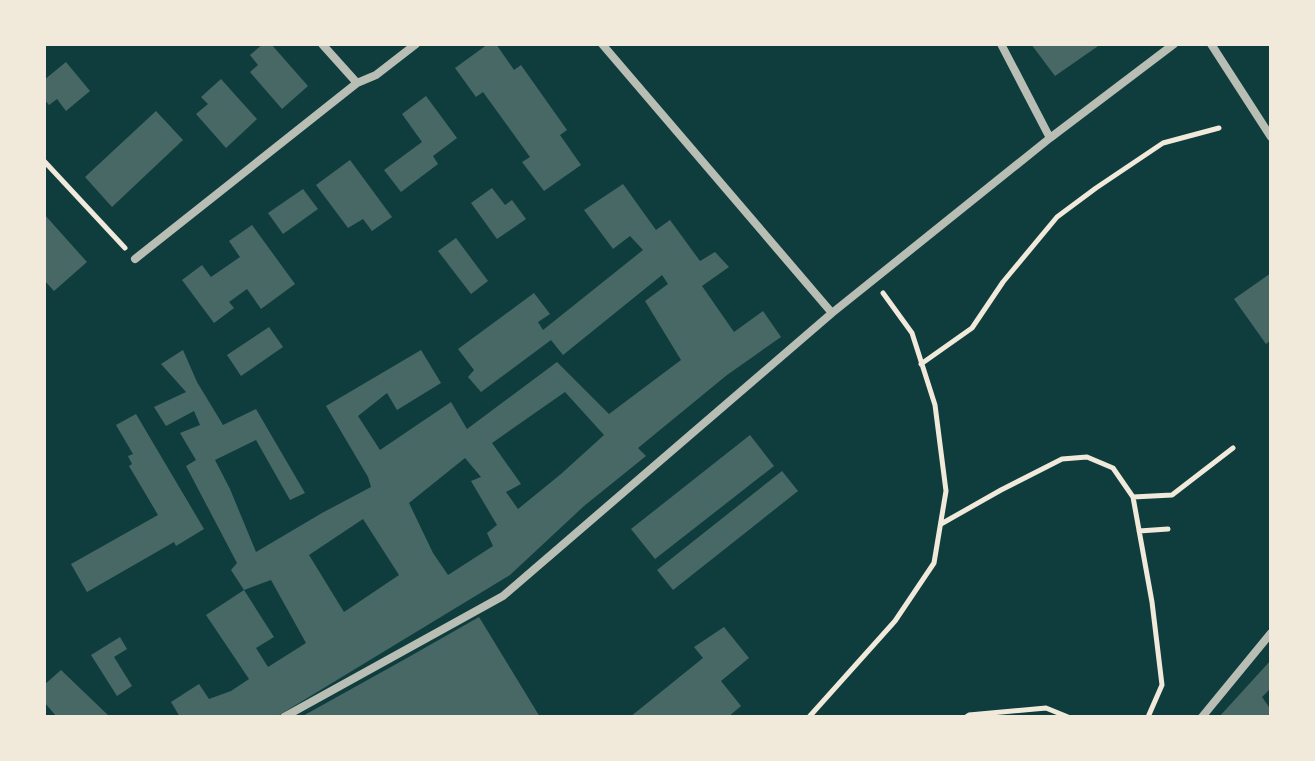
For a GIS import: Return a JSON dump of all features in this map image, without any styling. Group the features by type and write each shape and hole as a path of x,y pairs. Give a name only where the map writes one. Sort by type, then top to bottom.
{"street":[{"path":"322,44 357,83"},
{"path":"135,259 357,83 376,75 416,44"},
{"path":"602,44 832,313"},
{"path":"1001,44 1050,138"},
{"path":"284,717 503,596 873,279 1174,44"},
{"path":"1211,44 1271,137"},
{"path":"1202,717 1271,633"}],"path":[{"path":"921,364 972,328 1003,282 1057,217 1163,143 1219,128"},
{"path":"44,161 135,259"},
{"path":"809,717 895,621 934,563 946,491 935,405 912,333 873,279"},
{"path":"1133,497 1172,495 1233,448"},
{"path":"940,525 1062,459 1087,457 1113,468 1133,497 1152,602 1162,685 1148,717"},
{"path":"1139,531 1168,529"},
{"path":"966,717 1046,708 1068,717"}],"building":[{"path":"263,44 271,44 308,86 282,109 250,72 258,65 250,55"},
{"path":"488,44 496,44 514,70 521,65 567,130 560,135 581,165 544,191 522,162 530,157 483,92 476,97 455,68"},
{"path":"1031,44 1101,44 1055,76"},
{"path":"66,62 90,91 66,111 57,99 49,105 44,99 44,80"},
{"path":"221,79 257,119 226,148 196,114 208,104 201,97"},
{"path":"426,96 457,138 433,156 438,164 401,192 384,170 422,142 402,114"},
{"path":"156,111 183,140 112,207 85,177"},
{"path":"350,160 392,217 372,231 363,219 348,228 316,185"},
{"path":"623,184 656,230 670,220 700,261 715,252 729,267 702,286 734,332 763,311 781,337 727,375 638,448 646,456 584,506 510,575 276,717 180,717 171,702 199,684 209,699 231,691 249,679 206,615 244,590 231,570 237,563 186,466 196,460 180,433 200,425 194,411 166,426 154,407 186,392 161,364 183,350 197,382 223,425 256,409 305,493 290,500 256,440 215,460 256,552 371,487 326,406 421,350 441,383 397,410 387,393 358,416 380,450 451,402 467,429 557,362 609,414 681,360 645,301 668,284 662,275 563,355 551,340 481,392 468,377 474,370 458,349 534,293 550,314 538,322 543,330 643,250 630,236 613,249 584,210","holes":["565,392 604,435 518,509 506,492 521,484 492,443","465,458 481,477 471,481 497,525 487,533 493,546 448,575 433,553 409,503","363,519 399,575 344,612 309,555","271,580 306,643 268,667 256,648 274,637 244,590"]},
{"path":"492,188 505,205 512,200 526,219 497,239 471,203"},
{"path":"303,189 318,209 283,234 268,213"},
{"path":"44,214 87,262 54,291 44,280"},
{"path":"252,225 295,284 261,309 247,289 229,302 234,308 214,323 182,280 202,265 211,277 240,257 229,241"},
{"path":"456,238 488,281 471,294 438,251"},
{"path":"1271,273 1271,340 1266,344 1234,299"},
{"path":"269,327 283,347 241,376 227,355"},
{"path":"136,414 204,529 176,546 174,542 87,592 71,564 158,515 129,466 132,464 128,456 133,454 116,425"},
{"path":"750,435 774,466 655,559 631,529"},
{"path":"782,471 798,491 673,590 657,570"},
{"path":"479,617 540,717 301,717 407,658"},
{"path":"724,627 749,658 721,681 741,706 728,717 630,717 703,658 694,647"},
{"path":"120,637 127,649 114,657 132,686 117,696 91,655"},
{"path":"1271,660 1271,688 1262,697 1271,710 1271,717 1219,717"},
{"path":"61,670 110,717 57,717 44,702 44,685"}]}
